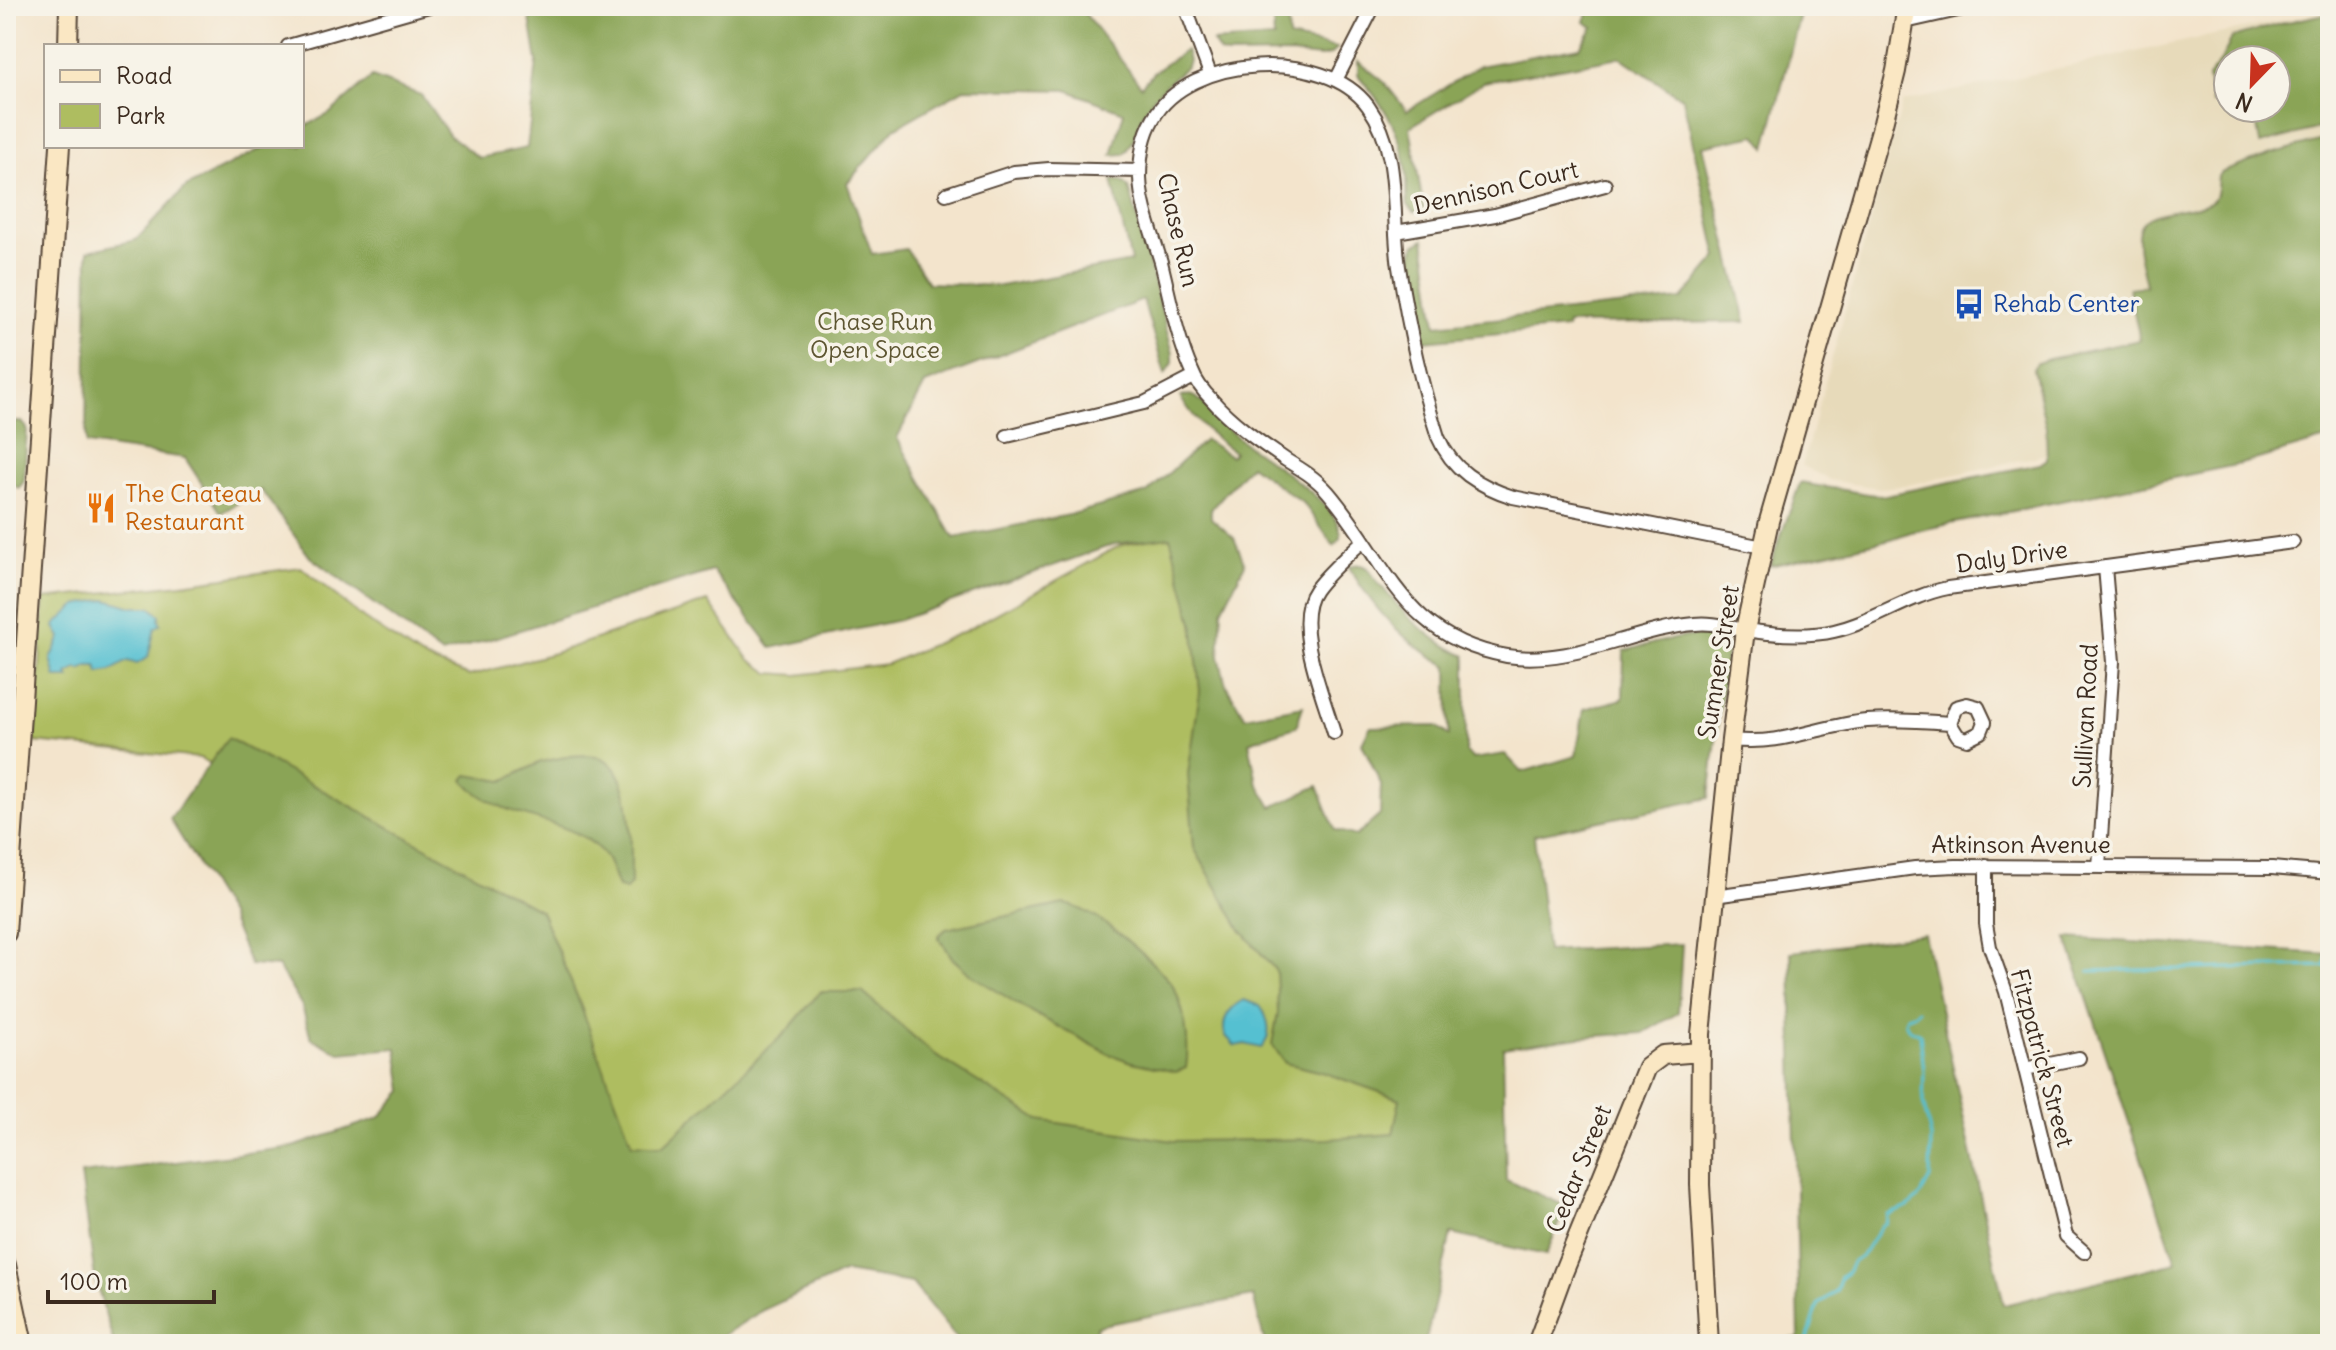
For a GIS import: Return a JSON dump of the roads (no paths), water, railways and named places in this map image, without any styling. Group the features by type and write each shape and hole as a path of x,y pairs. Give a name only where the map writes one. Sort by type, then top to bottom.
{"main road":[{"path":"68,44 69,6"},
{"name":"Sumner Street","path":"1709,1344 1700,1185 1703,998 1745,630 1763,547 1879,137 1896,71 1906,14"},
{"path":"6,933 60,148"},
{"name":"Cedar Street","path":"1537,1344 1647,1067 1663,1055 1701,1052"},
{"path":"6,1265 23,1344"}],"street":[{"path":"295,44 429,6"},
{"path":"1185,6 1210,74"},
{"path":"1336,80 1374,6"},
{"path":"1906,14 1976,6"},
{"name":"Chase Run","path":"1745,630 1697,623 1550,656 1522,657 1494,653 1453,639 1433,628 1404,600 1322,485 1230,418 1194,377 1142,192 1140,171 1145,139 1159,109 1186,86 1210,74 1236,69 1313,71 1336,80 1367,104 1381,129 1391,164 1396,232 1411,341 1443,448 1467,476 1499,493 1527,501 1763,547"},
{"path":"946,194 1000,175 1030,170 1088,168 1140,171"},
{"name":"Dennison Court","path":"1396,232 1495,215 1605,185"},
{"path":"1007,436 1144,403 1194,377"},
{"path":"1334,733 1305,626 1307,607 1314,591 1363,541"},
{"name":"Daly Drive","path":"1745,630 1805,635 1826,633 1851,627 1936,590 2293,542"},
{"name":"Sullivan Road","path":"2099,867 2113,676 2105,567"},
{"path":"1731,740 1768,742 1868,721 1950,723"},
{"name":"Atkinson Avenue","path":"1714,896 1915,868 1986,865 2272,868 2330,873"},
{"name":"Fitzpatrick Street","path":"1986,865 1986,920 1990,947 2006,992 2066,1236 2084,1252"},
{"path":"2025,1069 2079,1058"}],"water":[{"path":"106,599 133,607 150,607 160,615 161,624 155,628 148,657 137,664 128,661 110,671 99,673 97,666 88,666 68,674 70,678 56,678 51,659 61,637 56,624 77,605"},
{"path":"1244,1000 1260,1006 1266,1016 1268,1033 1261,1048 1245,1044 1235,1046 1225,1035 1224,1024 1228,1014"}],"waterway":[{"path":"2327,957 2326,966 2330,967"},
{"path":"2089,971 2326,966"},
{"path":"1806,1344 1818,1305 1836,1291 1841,1277 1847,1273 1852,1262 1861,1257 1886,1223 1888,1215 1908,1207 1921,1195 1930,1178 1931,1137 1923,1102 1920,1034 1908,1028 1905,1022 1907,1016 1918,1010"}],"place":[{"name":"Rehab Center","path":"1969,304"},
{"name":"The Chateau Restaurant","path":"101,508"}],"park label":[{"name":"Chase Run Open Space","path":"875,336"}]}
